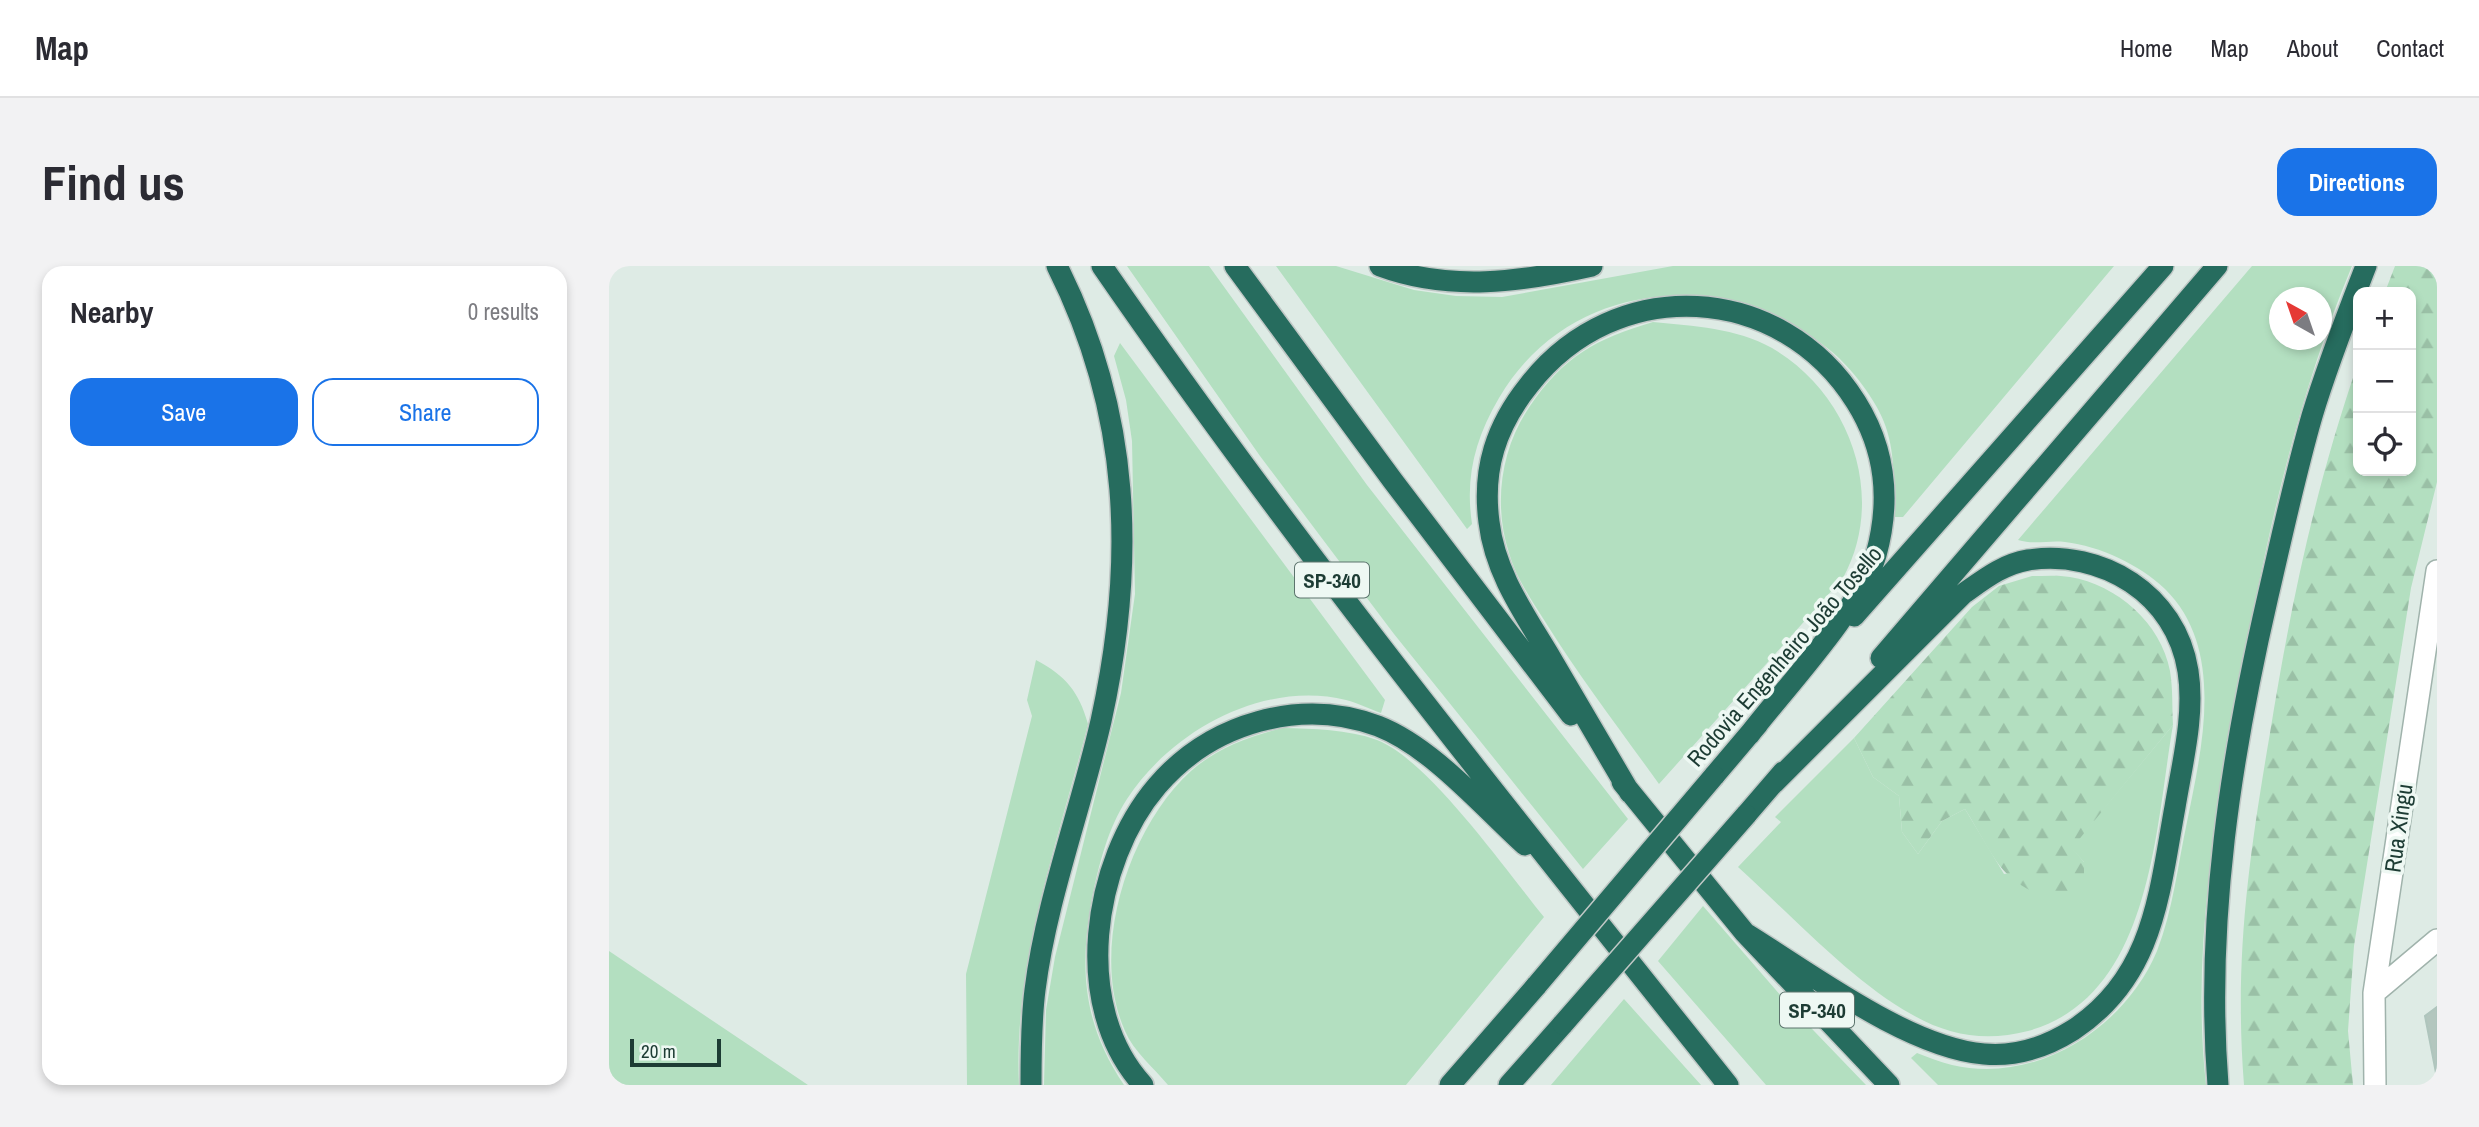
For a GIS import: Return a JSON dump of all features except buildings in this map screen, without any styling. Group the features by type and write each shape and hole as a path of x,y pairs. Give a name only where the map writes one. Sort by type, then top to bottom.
{"highway":[{"path":"1031,1085 1035,987 1100,723 1114,654 1122,582 1122,515 1114,432 1101,371 1077,304 1057,266"},
{"name":"SP-340","path":"1102,266 1164,356 1270,499 1570,887 1728,1085"},
{"name":"SP-340","path":"1235,266 1401,492 1630,793 1745,933 1889,1085"},
{"path":"1380,266 1409,277 1457,283 1514,281 1592,266"},
{"name":"Rodovia Engenheiro João Tosello","path":"1450,1085 1749,735 2163,266"},
{"path":"1510,1085 1747,815 2217,266"},
{"path":"2218,1085 2213,1021 2214,954 2227,824 2250,676 2312,415 2366,266"},
{"path":"1630,793 1499,569 1489,523 1486,481 1494,442 1513,405 1538,372 1582,337 1610,321 1650,309 1693,305 1737,311 1775,325 1814,349 1845,384 1864,414 1884,466 1884,514 1875,557 1858,592 1749,735"},
{"path":"1745,933 1902,1029 1944,1046 1983,1054 2020,1053 2058,1040 2093,1017 2123,985 2143,951 2155,916 2185,750 2188,671 2164,614 2144,589 2119,574 2087,562 2056,558 2026,560 1993,572 1963,594 1774,783"},
{"path":"1143,1085 1117,1045 1103,1006 1096,964 1098,921 1114,863 1156,787 1188,757 1222,736 1264,719 1303,712 1378,726 1417,747 1570,887"},
{"path":"1439,1085 1498,1029"}],"street":[{"name":"Rua Xingu","path":"2375,1085 2374,993 2437,571"},
{"path":"2374,993 2437,940"}],"green space":[{"path":"1127,266 1209,266 1367,485 1628,819 1583,869 1394,634 1260,456"},
{"path":"1276,266 1336,266 1414,290 1456,296 1502,297 1673,266 2114,266 1903,517 1893,517 1893,467 1886,427 1869,395 1839,358 1798,328 1754,308 1706,297 1659,297 1612,306 1569,326 1530,357 1499,398 1478,443 1471,474 1472,524 1467,529"},
{"path":"2252,266 2352,266 2332,316 2332,287 2269,287 2269,350 2321,350 2296,428 2269,538 2228,753 2213,848 2203,942 2202,1037 2206,1085 1938,1085 1911,1058 1917,1053 1952,1065 1984,1069 2015,1066 2045,1058 2074,1044 2100,1026 2123,1004 2142,979 2163,935 2175,887 2203,732 2203,670 2196,640 2184,613 2165,589 2144,572 2105,552 2078,544 2018,540"},
{"path":"2395,266 2437,266 2437,482 2411,588 2354,946 2348,1031 2353,1085 2244,1085 2241,1038 2242,951 2262,779 2306,546 2329,455 2353,378 2353,476 2416,476 2416,287 2387,287"},
{"path":"1653,322 1714,329 1744,336 1772,348 1800,368 1823,392 1841,420 1854,450 1861,482 1862,514 1856,547 1843,578 1659,784 1573,664 1525,589 1512,562 1501,515 1503,477 1512,440 1520,422 1543,389 1556,374 1583,352 1615,335"},
{"path":"1120,343 1385,700 1381,713 1346,700 1315,696 1284,697 1253,704 1194,732 1146,774 1120,810 1105,847 1092,898 1086,949 1092,1018 1110,1062 1124,1085 1044,1085 1046,1010 1055,957 1121,693 1135,594 1132,441 1126,400 1114,356"},
{"path":"2032,576 2070,577 2087,581 2120,598 2147,622 2157,637 2171,678 2173,725 2072,848 2084,862 2084,880 2066,902 2027,889 2003,870 1965,809 1942,821 1918,854 1902,832 1899,796 1873,777 1854,738 1972,607 1999,586"},
{"path":"1036,660 1056,672 1070,686 1088,724 1051,858 1030,948 1019,1039 1019,1085 967,1085 966,974 1032,716 1027,700"},
{"path":"2173,725 2152,859 2140,904 2124,947 2100,983 2069,1012 2028,1031 1997,1036 1968,1035 1939,1027 1911,1014 1844,966 1738,867 1781,822 1775,817 1854,738 1873,777 1899,796 1902,832 1918,854 1942,821 1965,809 2004,874 2084,862 2071,848"},
{"path":"1282,728 1354,734 1377,740 1397,751 1419,769 1466,819 1544,917 1406,1085 1168,1085 1139,1053 1125,1031 1115,999 1111,965 1113,929 1121,892 1133,857 1149,824 1169,795 1201,763 1233,744"},
{"path":"1703,906 1789,1005 1866,1085 1766,1085 1658,961"},
{"path":"609,951 808,1085 609,1085"},
{"path":"1624,999 1701,1085 1551,1085"}]}
